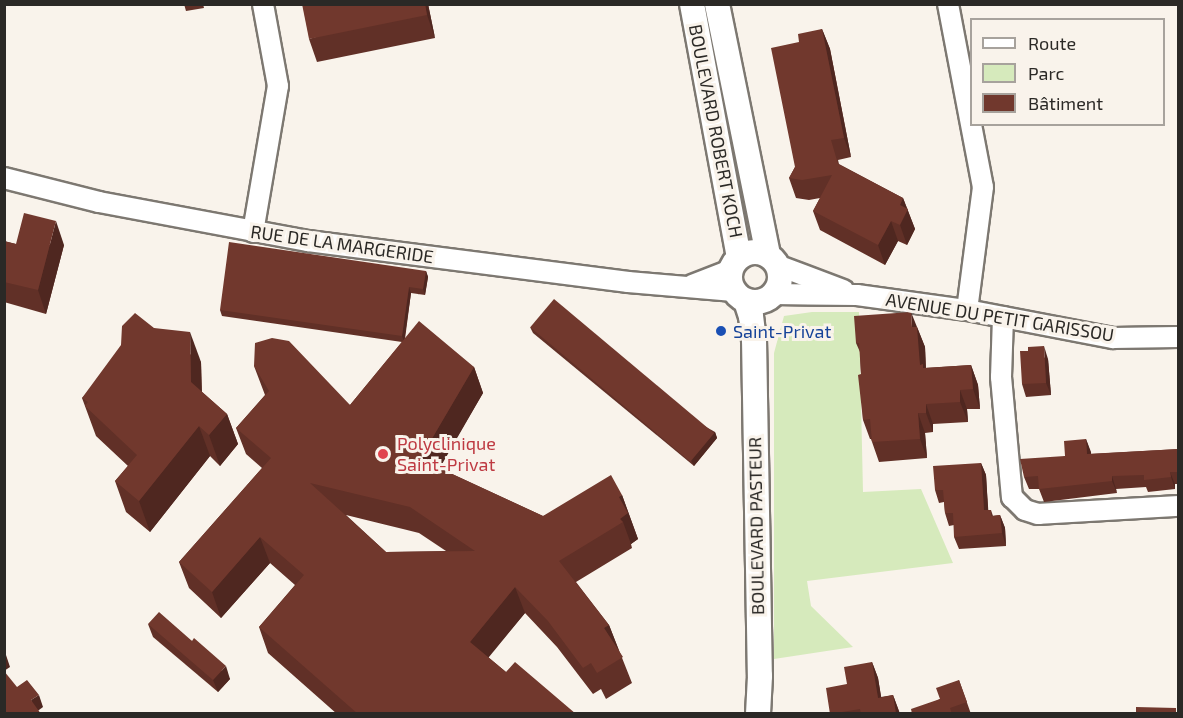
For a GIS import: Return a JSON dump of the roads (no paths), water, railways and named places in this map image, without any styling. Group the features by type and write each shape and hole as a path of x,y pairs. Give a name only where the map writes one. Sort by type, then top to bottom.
{"street":[{"path":"253,232 278,86 263,4"},
{"name":"BOULEVARD ROBERT KOCH","path":"692,4 748,286 780,280 773,260 717,4"},
{"path":"948,4 970,119"},
{"path":"967,310 983,187 971,126"},
{"name":"RUE DE LA MARGERIDE","path":"4,178 99,202 308,242 683,287 710,280 748,286"},
{"path":"748,286 754,252 773,260"},
{"name":"AVENUE DU PETIT GARISSOU","path":"773,260 857,295"},
{"name":"AVENUE DU PETIT GARISSOU","path":"748,286 857,295 967,310 1113,338 1179,337"},
{"name":"BOULEVARD PASTEUR","path":"748,286 754,339 760,676 758,714"},
{"path":"1003,317 1001,377 1012,497 1025,510 1038,514 1179,506"}],"place":[{"name":"Saint-Privat","path":"721,331"},
{"name":"Polyclinique Saint-Privat","path":"383,454"}]}
